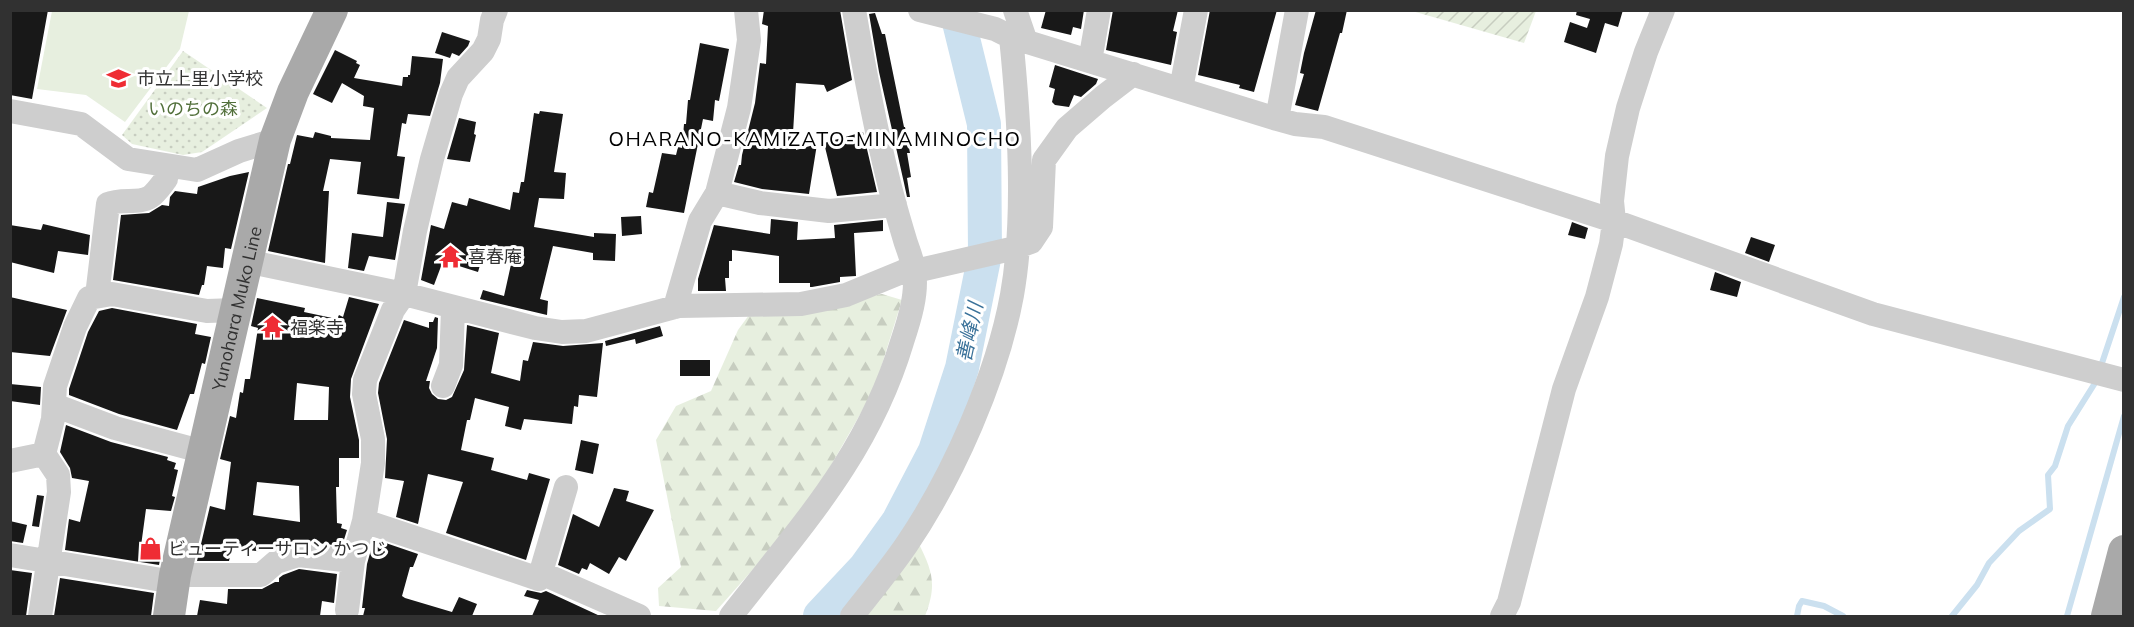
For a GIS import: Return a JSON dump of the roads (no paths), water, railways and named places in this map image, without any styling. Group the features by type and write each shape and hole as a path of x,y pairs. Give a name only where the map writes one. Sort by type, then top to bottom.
{"main road":[{"name":"Yunohara Muko Line","path":"169,616 174,578 275,140 293,92 332,10"},
{"path":"2107,616 2124,551"}],"street":[{"path":"347,610 353,561 364,521 373,463 373,439 364,394 365,380 393,310 404,294 415,231 449,102 458,78 483,51 489,39 496,10"},
{"path":"675,307 700,220 717,193 739,108 749,40 746,10"},
{"path":"730,616 832,487 875,414 893,371 906,331 919,270 895,205 872,118 854,10"},
{"path":"920,10 1005,30 1090,61 1277,119 1295,124 1324,127 1614,220 1873,314 2124,380"},
{"path":"852,616 906,546 927,512 965,438 1006,323 1012,294 1017,115 1005,30 1015,10"},
{"path":"1090,61 1099,10"},
{"path":"1181,89 1196,10"},
{"path":"1277,119 1298,10"},
{"path":"1502,616 1509,602 1564,389 1597,297 1611,244 1614,220 1612,201 1628,108 1646,52 1664,10"},
{"path":"246,261 404,294 453,309 534,328 562,332 586,330 675,307 801,304 846,295 902,272 1014,248 1030,242 1041,227 1044,160 1067,128 1133,74"},
{"path":"10,111 81,123 129,159 197,170 239,151 275,140"},
{"path":"98,296 108,204 116,200 137,201 150,197 166,178"},
{"path":"717,193 760,203 829,211 895,205"},
{"path":"40,616 59,492 58,475 44,454 54,405 55,387 75,327 89,298 112,294 207,311 235,310"},
{"path":"443,386 451,365 453,309"},
{"path":"54,405 115,428 204,452"},
{"path":"10,461 44,454"},
{"path":"364,521 539,579 566,487"},
{"path":"10,555 49,563 174,578 261,575 276,562 298,555 353,561"},
{"path":"541,573 639,616"}],"waterway":[{"name":"善峰川","path":"820,616 865,568 898,522 935,451 962,368 985,254 984,124 956,10"},
{"path":"2102,363 2124,297"},
{"path":"1952,616 1977,585 1989,563 2019,531 2050,509 2048,475 2055,466 2068,426 2095,383"},
{"path":"2067,616 2124,416"},
{"path":"1797,616 1802,601 1824,606 1843,616"}],"place":[{"name":"市立上里小学校","path":"119,78"},
{"name":"喜春庵","path":"450,256"},
{"name":"福楽寺","path":"272,327"},
{"name":"ビューティーサロン かつじ","path":"150,548"}],"district":[{"name":"OHARANO-KAMIZATO-MINAMINOCHO","path":"815,138"}],"park label":[{"name":"いのちの森","path":"193,108"}]}
